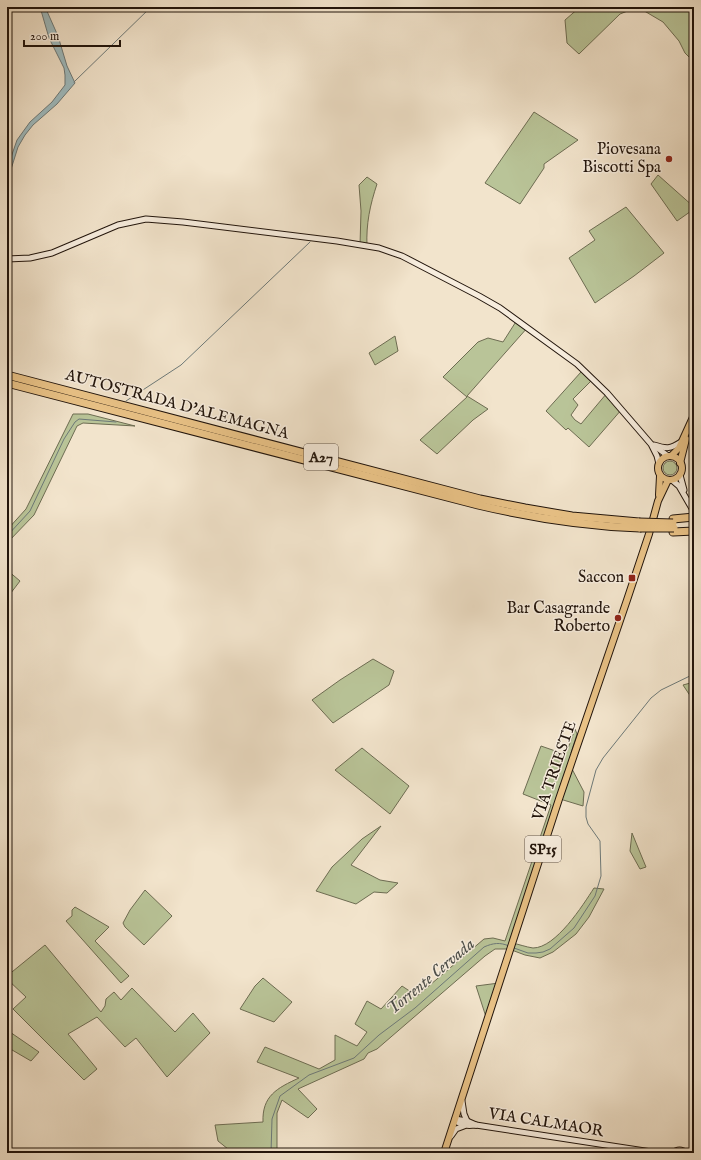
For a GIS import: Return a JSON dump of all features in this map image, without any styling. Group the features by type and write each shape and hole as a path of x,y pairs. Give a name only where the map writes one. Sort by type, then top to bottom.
{"highway":[{"name":"AUTOSTRADA D'ALEMAGNA","path":"7,375 480,499 572,516 627,520 640,525"},
{"name":"AUTOSTRADA D'ALEMAGNA","path":"7,383 478,505 523,515 605,527 640,525 673,525 694,527"},
{"name":"AUTOSTRADA D'ALEMAGNA","path":"673,525 694,518"},
{"path":"673,525 694,532"}],"main road":[{"path":"7,259 30,258 52,253 118,225 146,220 183,222 338,241 380,248 402,256 510,314 578,364 632,421 652,445 659,464"},
{"path":"659,464 662,459 669,456 679,448 694,415"},
{"path":"680,463 685,442 694,423"},
{"path":"652,445 663,449 682,442"},
{"path":"652,445 669,456 678,459 682,469 680,475 685,494 694,518"},
{"name":"SP15","path":"659,464 658,471 660,476"},
{"path":"670,480 680,475"},
{"path":"660,476 679,486 685,494"},
{"name":"VIA TRIESTE","path":"658,501 660,476"},
{"name":"VIA TRIESTE","path":"455,1120 511,946 649,534 658,501 670,480"},
{"path":"663,490 667,486 673,485 685,494"},
{"path":"448,1138 456,1129 466,1123 462,1099"},
{"name":"SP15","path":"444,1153 455,1120"},
{"name":"VIA CALMAOR","path":"455,1120 476,1125 659,1153 674,1153 681,1150 686,1153"}],"green space":[{"path":"580,7 635,8 620,14 579,54 567,43 565,20"},
{"path":"641,7 694,7 694,62 685,53 679,41 663,22 641,9"},
{"path":"534,112 578,140 544,164 544,168 520,204 485,183"},
{"path":"658,175 694,207 694,209 677,221 651,184"},
{"path":"367,177 377,184 369,215 367,246 360,245 361,211 359,185"},
{"path":"626,207 664,253 595,303 569,258 595,240 589,231"},
{"path":"517,320 528,327 467,396 488,409 473,420 437,454 420,440 467,397 443,377 478,342 488,338 503,342"},
{"path":"395,336 398,351 375,365 369,353"},
{"path":"581,372 591,381 573,399 578,405 571,415 575,420 581,424 607,393 622,409 589,447 568,428 566,430 546,411"},
{"path":"73,414 88,414 135,426 83,423 77,426 34,515 7,543 7,530 26,509"},
{"path":"670,461 675,463 677,468 675,473 670,475 665,473 663,468 665,463"},
{"path":"7,570 20,581 7,598"},
{"path":"373,659 394,671 389,685 333,723 312,700"},
{"path":"694,682 694,699 683,685"},
{"path":"575,729 577,734 571,753 574,755 571,767 584,792 583,806 560,799 512,943 533,948 542,946 551,941 568,924 594,888 604,889 589,917 576,934 553,952 540,958 525,955 509,949 495,949 377,1049 368,1053 364,1059 298,1089 317,1109 308,1118 282,1100 277,1113 277,1153 233,1153 218,1141 215,1125 263,1122 265,1106 272,1094 284,1085 299,1078 257,1062 265,1047 319,1069 335,1060 335,1035 357,1046 367,1032 355,1024 367,1001 381,1009 402,986 417,996 484,939 493,938 505,941 551,805 523,794 541,746 564,754 565,751 567,751"},
{"path":"362,748 409,786 390,814 335,770"},
{"path":"381,826 351,865 380,880 398,883 387,893 374,892 356,904 316,891 332,867 362,839"},
{"path":"632,833 646,867 640,869 630,851"},
{"path":"145,890 172,916 144,945 125,927 123,923 130,910"},
{"path":"75,907 109,927 95,941 129,976 121,983 66,921 72,916 72,910"},
{"path":"45,945 101,1012 105,1006 106,999 114,992 121,1000 132,988 175,1032 193,1013 210,1033 167,1077 136,1038 125,1047 97,1017 68,1034 97,1069 84,1080 13,1009 26,997 7,979 7,976"},
{"path":"263,978 292,1002 274,1022 240,1009 255,986"},
{"path":"499,983 487,1020 476,986"},
{"path":"7,1030 39,1052 31,1061 7,1047"}],"water":[{"path":"40,7 45,7 46,9 58,36 67,66 75,83 57,104 33,125 25,135 18,147 7,182 7,169 17,140 30,122 52,102 65,85 64,68 49,38"}],"waterway":[{"path":"74,82 151,7"},
{"path":"126,401 181,365 310,242"},
{"path":"7,536 30,511 64,439 75,422 79,419 116,422"},
{"name":"Torrente Cervada","path":"514,948 528,953 543,952 550,949 574,928 595,896 601,876 600,841 588,824 586,817 586,807 596,770 603,758 651,698 661,690 694,674"},
{"name":"Torrente Cervada","path":"271,1153 272,1119 280,1096 309,1075 354,1058 379,1035 415,1008 484,947 496,944 509,946"}],"place":[{"name":"Piovesana Biscotti Spa","path":"669,159"},
{"name":"Saccon","path":"632,578"},
{"name":"Bar Casagrande Roberto","path":"618,618"}]}
